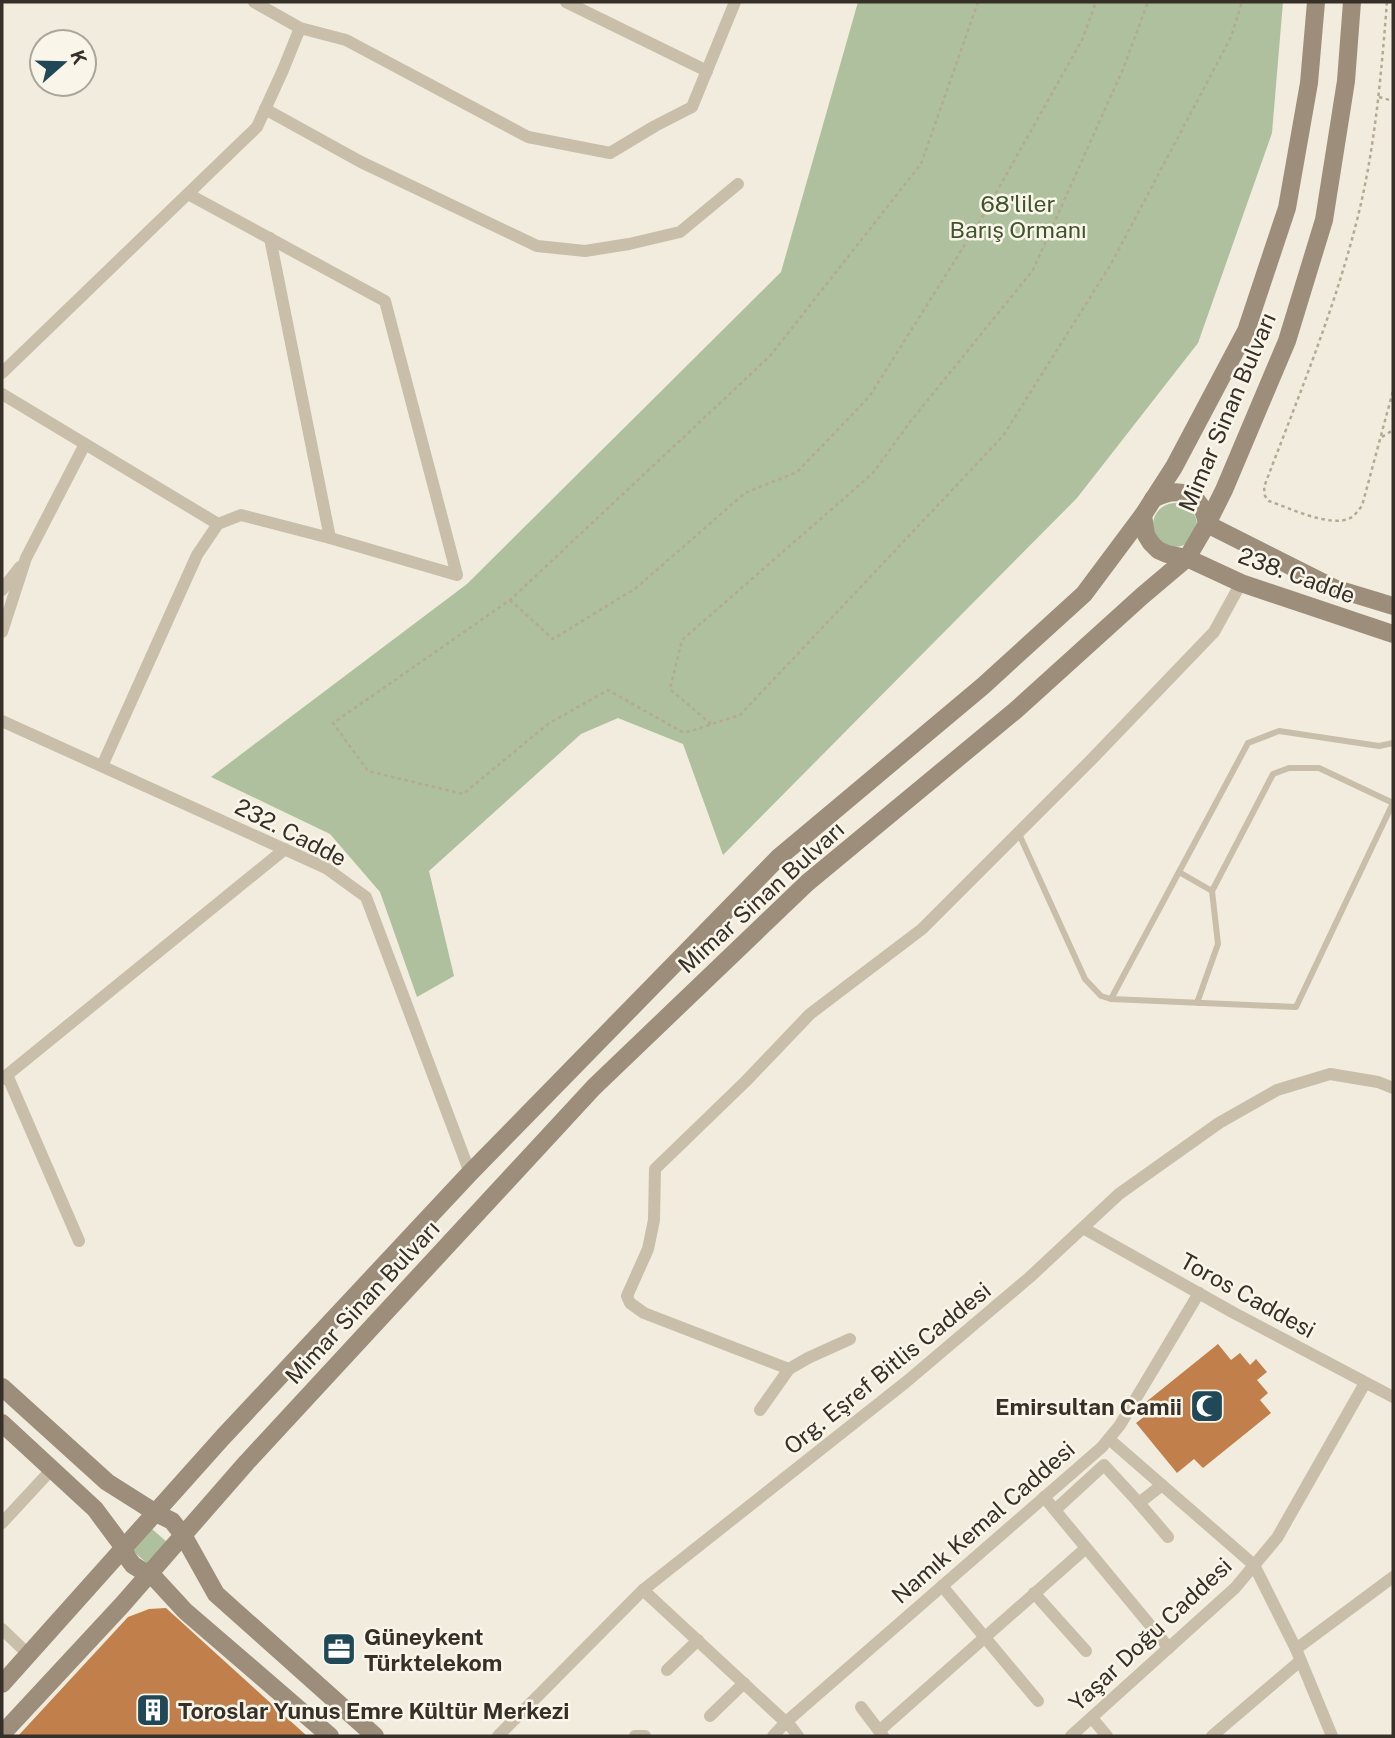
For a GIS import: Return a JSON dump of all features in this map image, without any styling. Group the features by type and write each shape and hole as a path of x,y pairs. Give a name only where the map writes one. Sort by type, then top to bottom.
{"main road":[{"name":"Mimar Sinan Bulvarı","path":"2,1684 223,1437 470,1174 778,858 983,686 1084,594 1143,515 1174,467 1246,331 1287,208 1309,83 1316,2"},
{"name":"Mimar Sinan Bulvarı","path":"2,1734 122,1605 247,1462 593,1087 807,883 1016,710 1187,558 1224,490 1287,341 1324,220 1346,81 1352,2"},
{"path":"1153,499 1173,492 1193,497 1200,504 1207,524 1334,588 1393,606"},
{"path":"1143,515 1146,535 1151,544 1167,554 1187,558"},
{"name":"238. Cadde","path":"1187,558 1241,583 1393,634"},
{"path":"2,1387 107,1482 172,1521 183,1535 216,1594 376,1736"},
{"path":"2,1423 95,1509 133,1565 150,1573 185,1611 330,1736"}],"street":[{"path":"254,2 300,28 346,40 528,137 610,153 692,107 736,2"},
{"path":"566,2 707,71"},
{"path":"2,373 257,127 300,28"},
{"path":"265,109 361,162 537,246 585,251 680,232 738,184"},
{"path":"102,766 197,555 218,524 241,515 457,575 385,301 188,194"},
{"path":"270,238 330,538"},
{"path":"2,394 218,524"},
{"path":"2,632 26,558 85,444"},
{"path":"2,590 26,558"},
{"path":"789,1370 644,1313 629,1303 627,1296 648,1249 654,1220 655,1169 746,1081 810,1014 922,929 1214,632 1241,583"},
{"name":"232. Cadde","path":"2,721 326,868 366,897 470,1174"},
{"path":"79,1241 4,1077 285,849"},
{"name":"Org. Eşref Bitlis Caddesi","path":"498,1736 643,1590 906,1382 1030,1277 1119,1194 1219,1123 1278,1090 1330,1074 1378,1082 1393,1088"},
{"name":"Toros Caddesi","path":"1083,1228 1393,1396"},
{"name":"Namık Kemal Caddesi","path":"773,1736 1102,1447 1121,1425 1199,1293"},
{"path":"760,1410 789,1370 850,1339"},
{"name":"Yaşar Doğu Caddesi","path":"1072,1736 1235,1588 1277,1538 1365,1383"},
{"path":"1109,1439 1254,1565 1298,1655 1332,1736"},
{"path":"1055,1510 1104,1465 1168,1537"},
{"path":"2,1523 52,1469"},
{"path":"1139,1503 1162,1485"},
{"path":"1044,1497 1169,1648"},
{"path":"861,1707 881,1734 984,1636 1086,1548"},
{"path":"1212,1736 1298,1655 1393,1577"},
{"path":"942,1586 1038,1701"},
{"path":"643,1590 798,1736"},
{"path":"1034,1593 1086,1651"},
{"path":"2,1629 28,1654"},
{"path":"667,1670 698,1640"},
{"path":"710,1716 744,1683"},
{"path":"1092,1718 1107,1736"},
{"path":"635,1736 645,1736"}],"lane":[{"path":"1111,999 1248,743 1279,731 1379,746 1393,743"},
{"path":"1018,832 1085,979 1101,996 1111,999 1197,1003 1296,1007 1393,803 1319,768 1289,768 1273,774 1212,891 1218,944 1197,1003"},
{"path":"1179,872 1212,891"}],"path":[{"path":"978,2 921,164 770,356 510,600 333,723 368,771 463,794 548,724 608,690 684,733 740,715 1003,436 1111,264 1231,37 1242,2"},
{"path":"510,600 553,639 636,588 745,493 797,472 869,397 983,216 1082,40 1096,2"},
{"path":"712,724 670,689 682,640 873,473 910,422 1033,270 1123,69 1148,2"},
{"path":"1387,2 1379,97 1357,223 1338,288 1264,487 1269,501 1339,522 1352,517 1362,506 1393,391"},
{"path":"1379,97 1393,102"},
{"path":"1382,437 1393,430"}],"green space":[{"name":"68'liler Barış Ormanı","path":"858,2 1283,2 1272,133 1198,343 1077,498 723,855 683,744 618,718 581,734 429,871 454,976 417,997 380,892 330,834 211,777 467,584 781,272"},
{"path":"1175,503 1190,510 1197,525 1190,540 1175,547 1160,540 1153,525 1160,510"},
{"path":"152,1529 168,1543 149,1565 133,1551"}],"building":[{"name":"Emirsultan Camii","path":"1218,1344 1231,1360 1240,1353 1250,1365 1256,1359 1267,1372 1257,1380 1268,1393 1260,1400 1271,1413 1203,1468 1194,1459 1177,1473 1136,1423 1153,1410 1146,1402"},
{"name":"Toroslar Yunus Emre Kültür Merkezi","path":"166,1608 307,1736 18,1736 128,1617 149,1609"}],"place":[{"name":"Emirsultan Camii","path":"1207,1406"},
{"name":"Güneykent Türktelekom","path":"339,1649"},
{"name":"Toroslar Yunus Emre Kültür Merkezi","path":"153,1710"}]}
